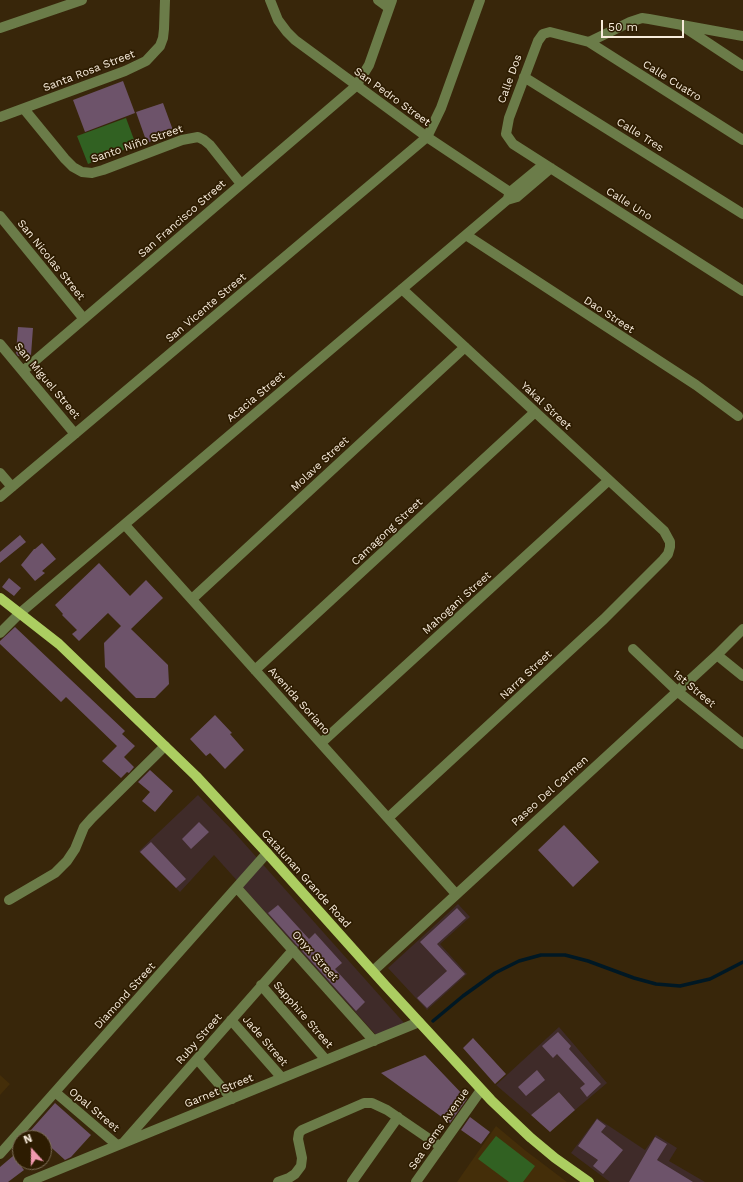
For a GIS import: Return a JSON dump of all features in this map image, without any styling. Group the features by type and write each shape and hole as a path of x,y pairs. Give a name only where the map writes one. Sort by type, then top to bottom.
{"main road":[{"name":"Catalunan Grande Road","path":"0,598 72,656 165,746 267,853 481,1090 531,1138 588,1182"}],"street":[{"path":"0,28 82,0"},
{"name":"Santa Rosa Street","path":"0,117 125,71 146,61 160,46 163,38 165,0"},
{"name":"San Pedro Street","path":"270,0 278,20 295,40 426,137 512,196"},
{"path":"378,0 391,4"},
{"path":"426,137 441,108 480,0"},
{"name":"San Francisco Street","path":"22,371 356,86 369,65 391,4"},
{"path":"589,42 636,19 649,19 743,36"},
{"path":"679,24 743,66"},
{"name":"Calle Cuatro","path":"543,34 550,32 589,42 743,140"},
{"name":"Calle Dos","path":"506,134 509,118 524,77 538,41 543,34"},
{"name":"Calle Tres","path":"524,77 743,214"},
{"name":"Santo Niño Street","path":"24,109 65,159 73,167 82,172 103,170 182,140 198,137 210,145 241,184"},
{"name":"Calle Uno","path":"506,134 513,144 743,291"},
{"name":"San Vicente Street","path":"0,497 426,137"},
{"name":"Acacia Street","path":"0,633 20,613 547,166"},
{"name":"San Nicolas Street","path":"0,216 84,319"},
{"name":"Dao Street","path":"466,235 696,385 738,416"},
{"name":"Yakal Street","path":"402,289 664,531 670,542"},
{"name":"San Miguel Street","path":"0,344 75,434"},
{"name":"Molave Street","path":"192,599 465,347"},
{"name":"Camagong Street","path":"255,670 535,412"},
{"path":"0,473 12,487"},
{"name":"Mahogani Street","path":"321,743 609,480"},
{"name":"Avenida Soriano","path":"125,525 456,894"},
{"name":"Narra Street","path":"388,818 604,619 663,560 668,554 670,542"},
{"name":"Paseo Del Carmen","path":"373,971 717,655 743,629"},
{"name":"1st Street","path":"633,649 677,691 743,744"},
{"path":"717,655 743,676"},
{"path":"9,900 55,872 63,865 74,849 84,827 165,746"},
{"name":"Diamond Street","path":"0,1154 267,853"},
{"name":"Onyx Street","path":"236,888 374,1041"},
{"name":"Ruby Street","path":"120,1144 293,950"},
{"name":"Sapphire Street","path":"261,985 326,1060"},
{"name":"Jade Street","path":"231,1020 282,1078"},
{"name":"Garnet Street","path":"28,1182 420,1022"},
{"path":"197,1059 232,1099"},
{"name":"Sea Gems Avenue","path":"416,1182 481,1090"},
{"name":"Opal Street","path":"55,1092 120,1144"},
{"path":"278,1182 282,1182 295,1174 301,1166 302,1158 298,1140 299,1133 302,1130 364,1103 372,1103 398,1117 441,1147"},
{"path":"352,1182 398,1117"}],"shaded area":[{"path":"198,795 234,832 405,1024 376,1035 214,855 180,892 139,851"},
{"path":"458,904 470,917 440,944 467,974 427,1010 388,968"},
{"path":"559,1027 607,1083 575,1110 559,1092 531,1115 496,1085"},
{"path":"0,1075 10,1084 0,1095"},
{"path":"597,1118 645,1150 656,1135 677,1148 669,1161 705,1182 610,1182 571,1153"},
{"path":"496,1126 526,1151 567,1182 457,1182"}],"green space":[{"path":"126,118 136,145 88,164 77,136"},
{"path":"496,1136 535,1166 523,1182 509,1182 478,1159"}],"building":[{"path":"123,81 135,113 85,132 73,100"},
{"path":"163,103 174,133 147,143 136,112"},
{"path":"18,327 33,328 30,357 18,356 16,353"},
{"path":"20,535 26,542 0,563 0,552"},
{"path":"42,543 56,559 42,571 45,573 35,581 21,565 34,549"},
{"path":"99,563 130,596 146,580 163,598 131,629 168,665 169,684 155,698 136,698 105,667 104,643 121,626 108,613 79,641 72,634 77,630 62,615 63,614 55,605"},
{"path":"9,578 21,588 14,596 2,587"},
{"path":"15,627 125,731 122,734 135,746 124,757 134,767 129,773 127,772 121,778 102,761 117,746 66,697 61,702 0,644 0,641"},
{"path":"215,715 232,733 230,734 244,750 225,769 210,753 206,756 190,739"},
{"path":"150,770 173,791 155,812 142,801 150,792 138,782"},
{"path":"199,822 209,832 191,849 182,839"},
{"path":"564,825 599,862 573,887 538,850"},
{"path":"151,842 186,879 176,888 140,852"},
{"path":"278,905 309,939 315,933 342,963 335,969 365,1002 356,1011 268,913"},
{"path":"457,908 466,918 437,944 465,974 427,1008 417,998 447,971 420,942"},
{"path":"558,1032 571,1046 569,1049 601,1084 587,1097 580,1088 585,1084 557,1054 553,1058 542,1046"},
{"path":"473,1038 506,1074 495,1084 463,1048"},
{"path":"425,1055 467,1099 450,1123 381,1073"},
{"path":"537,1070 545,1080 526,1096 518,1087"},
{"path":"559,1092 575,1110 550,1132 531,1115"},
{"path":"55,1103 91,1135 71,1157 65,1160 52,1148 52,1130 31,1130"},
{"path":"470,1117 490,1132 481,1144 461,1130"},
{"path":"597,1119 606,1126 601,1132 623,1150 603,1174 593,1166 598,1160 578,1146"},
{"path":"655,1137 667,1144 657,1160 693,1182 629,1182"},
{"path":"12,1157 12,1170 24,1170 8,1182 0,1182 0,1167"}],"waterway":[{"path":"433,1021 463,996 495,973 519,961 541,955 565,955 588,961 634,978 656,984 680,986 710,979 743,962"}]}
